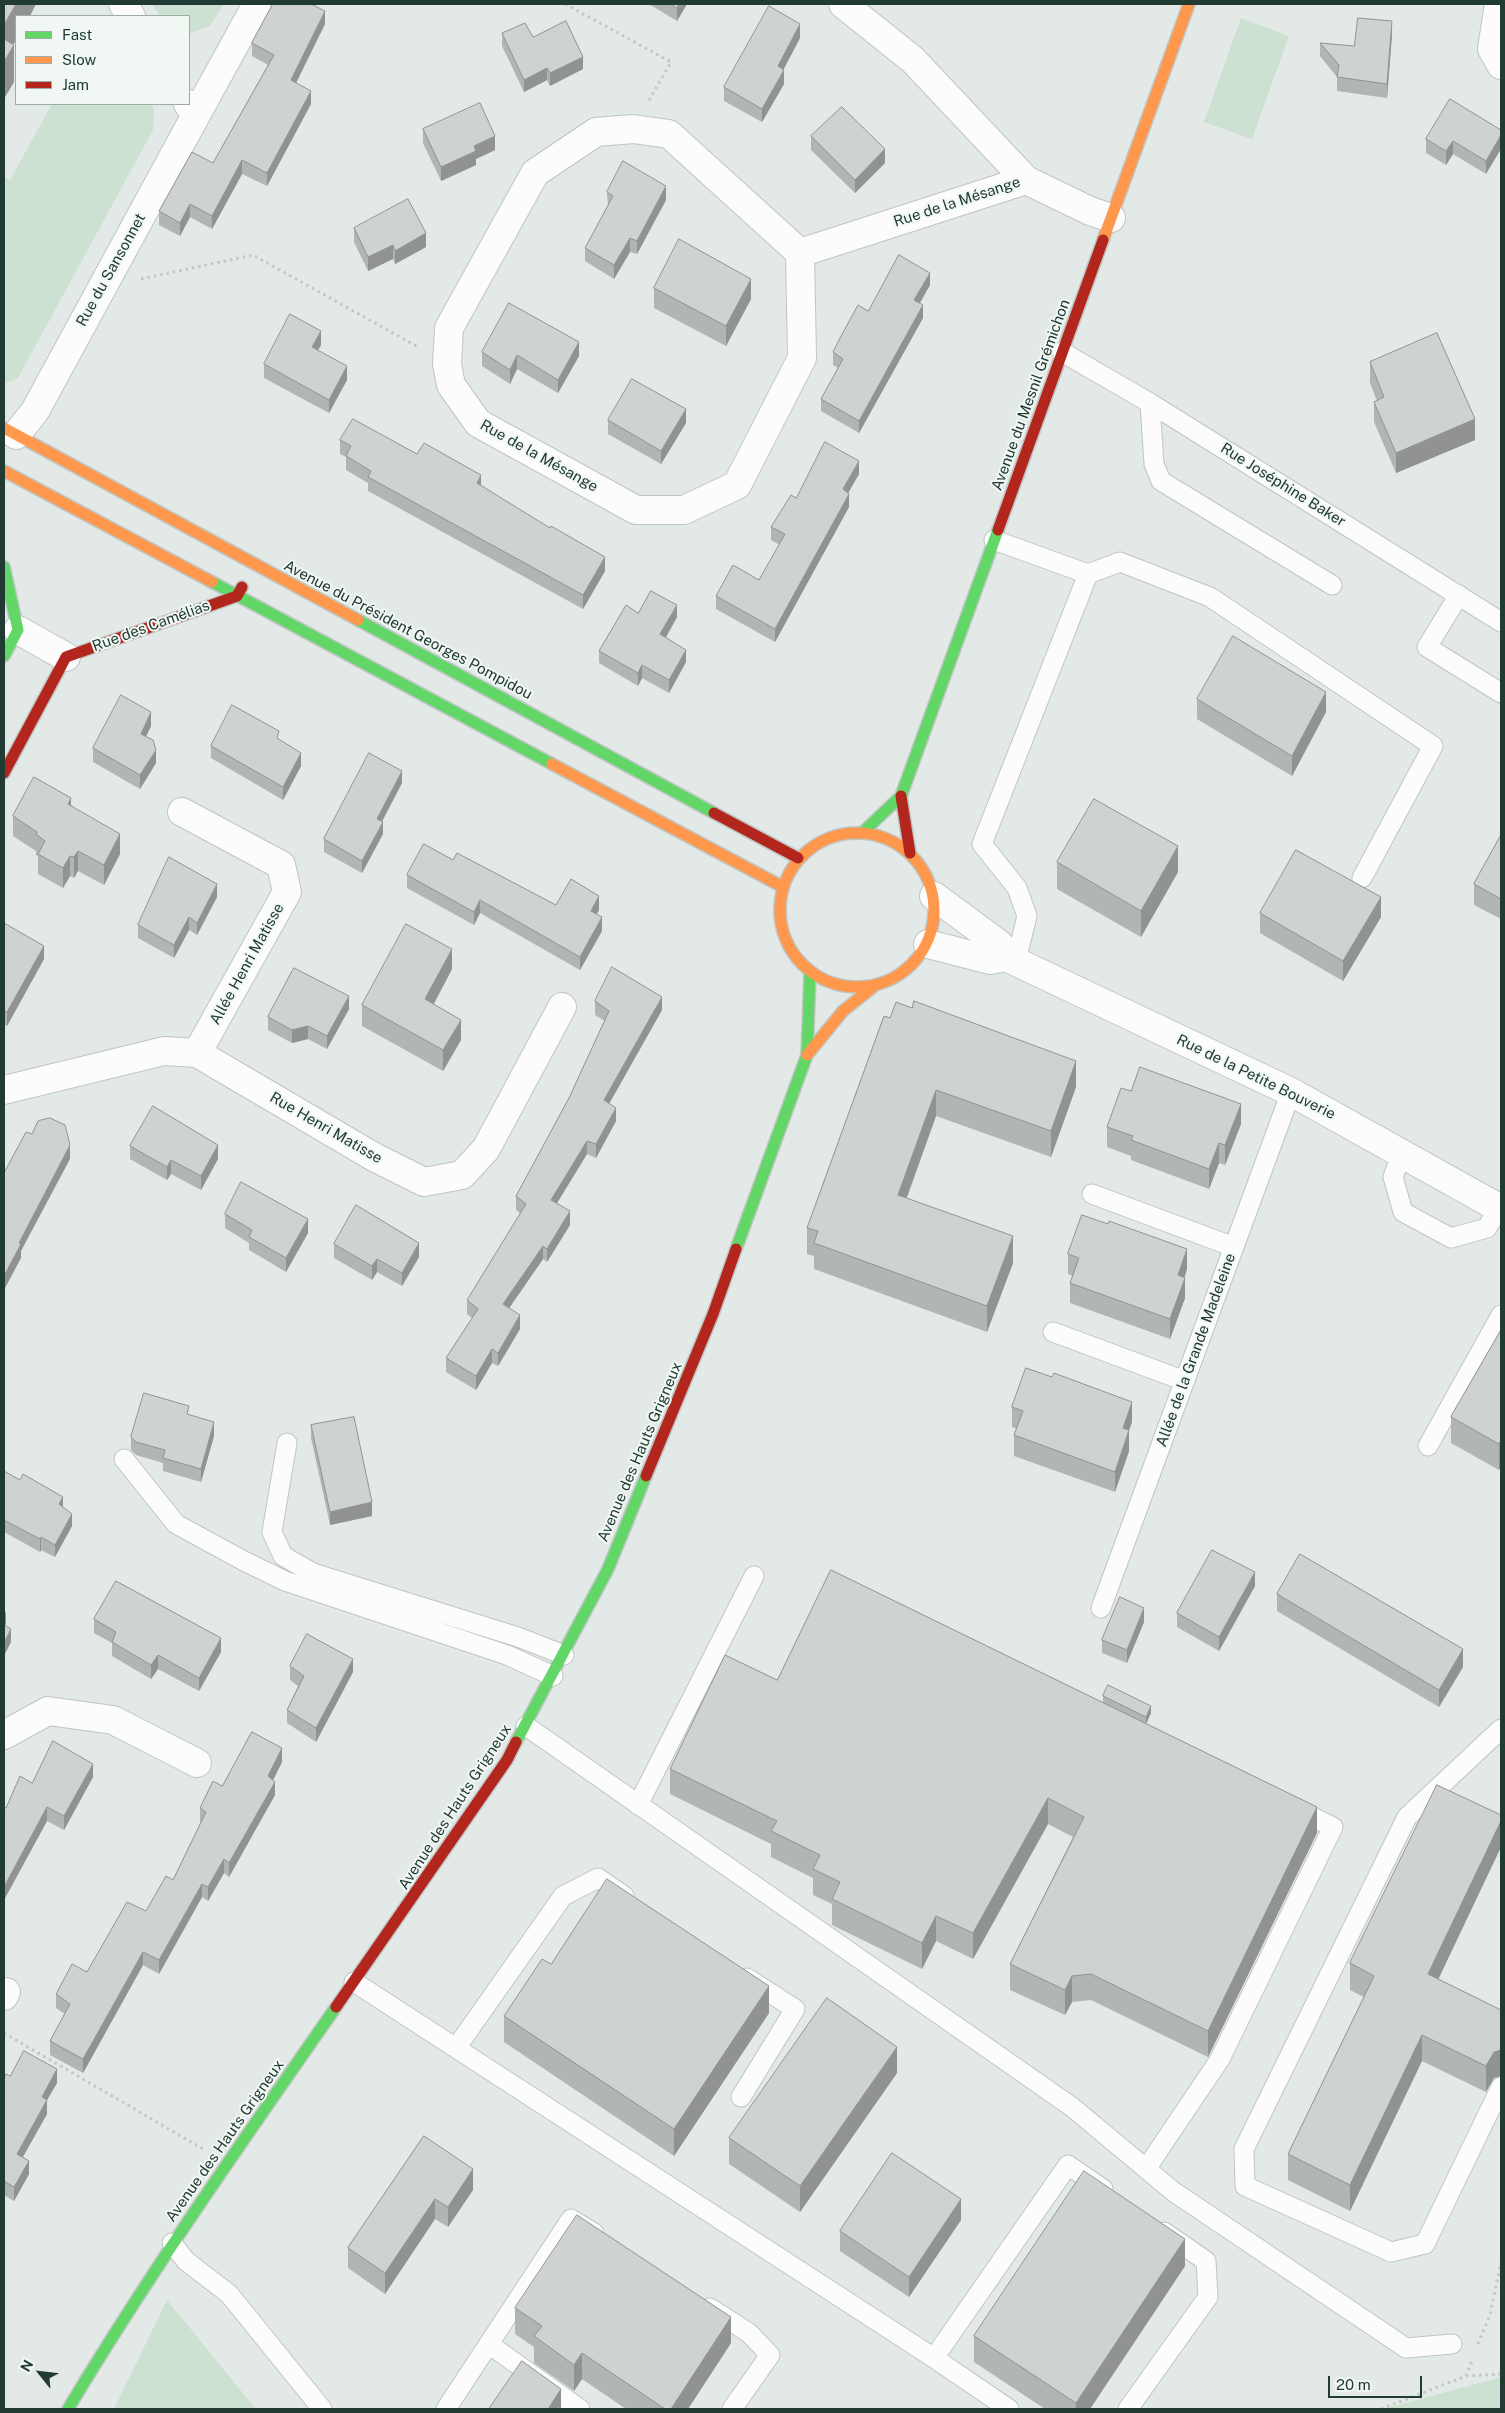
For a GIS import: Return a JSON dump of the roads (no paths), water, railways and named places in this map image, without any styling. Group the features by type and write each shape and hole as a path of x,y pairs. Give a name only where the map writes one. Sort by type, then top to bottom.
{"street":[{"path":"123,4 130,15"},
{"name":"Rue du Sansonnet","path":"9,436 35,411 192,109 256,4"},
{"path":"843,4 913,60 1026,180"},
{"name":"Avenue du Mesnil Grémichon","path":"862,833 900,796 1189,4"},
{"path":"1499,4 1492,49 1501,65"},
{"name":"Rue de la Mésange","path":"633,129 669,134 800,253 802,358 737,484 684,510 636,510 478,423 451,384 447,364 449,328 535,173 596,132 633,129"},
{"name":"Rue de la Mésange","path":"800,253 1026,180 1090,211 1111,218"},
{"name":"Avenue du Président Georges Pompidou","path":"9,436 250,572 798,858"},
{"path":"4,471 783,887"},
{"path":"4,567 18,630 4,656"},
{"path":"237,596 250,572"},
{"name":"Rue des Camélias","path":"66,657 237,596"},
{"path":"4,773 66,657 18,630"},
{"path":"900,796 910,853"},
{"name":"Allée Henri Matisse","path":"182,812 281,865 287,892 197,1053"},
{"path":"862,833 887,839 910,853 924,871 934,896 935,918 928,944 913,964 892,981 874,987 846,988 810,972 792,952 780,914 783,887 798,858 813,846 835,836 862,833"},
{"name":"Rue de la Petite Bouverie","path":"934,896 999,944 1011,959 1291,1092 1500,1208"},
{"name":"Rue de la Petite Bouverie","path":"928,944 990,960 1011,959"},
{"name":"Avenue des Hauts Grigneux","path":"68,2409 122,2319 172,2243 507,1760 564,1655 608,1568 675,1410 713,1314 806,1055 810,972"},
{"name":"Avenue des Hauts Grigneux","path":"806,1055 843,1011 874,987"},
{"name":"Rue Henri Matisse","path":"4,1090 164,1051 197,1053 374,1157 424,1182 462,1175 486,1149 562,1007"},
{"path":"4,1735 48,1711 113,1720 197,1763"}],"lane":[{"name":"Rue Joséphine Baker","path":"1062,352 1150,403 1501,622"},
{"path":"1150,403 1154,464 1160,481 1332,585"},
{"path":"994,540 1088,574 1120,562 1210,597 1433,746 1362,878"},
{"path":"1011,959 1027,916 1017,888 982,844 1088,574"},
{"path":"1459,595 1427,647 1501,693"},
{"name":"Allée de la Grande Madeleine","path":"1101,1608 1291,1092"},
{"path":"1402,1153 1393,1177 1403,1212 1451,1238 1487,1228 1500,1208"},
{"path":"1092,1194 1234,1247"},
{"path":"1428,1446 1501,1315"},
{"path":"1053,1332 1185,1381"},
{"path":"287,1443 272,1532 283,1556 313,1574 518,1637 564,1655"},
{"path":"124,1459 176,1524 244,1561 285,1581 507,1655 533,1665 553,1676"},
{"path":"638,1805 754,1576"},
{"path":"526,1726 1072,2107 1174,2192 1406,2348 1452,2344"},
{"path":"1501,1729 1407,1817 1244,2149 1245,2186 1391,2252 1425,2244 1501,2086"},
{"path":"1146,2169 1220,2059 1333,1827 1279,1801"},
{"path":"456,2048 563,1896 598,1878 639,1906"},
{"path":"729,1966 795,2010 741,2097"},
{"path":"354,1982 934,2358 1009,2409"},
{"path":"934,2358 1068,2165 1117,2199"},
{"path":"446,2409 571,2219 612,2245"},
{"path":"1128,2409 1208,2297 1206,2261 1149,2221"},
{"path":"172,2243 186,2261 229,2294 322,2409"},
{"path":"692,2296 749,2333 770,2355 732,2409"},
{"path":"490,2344 580,2409"}]}
